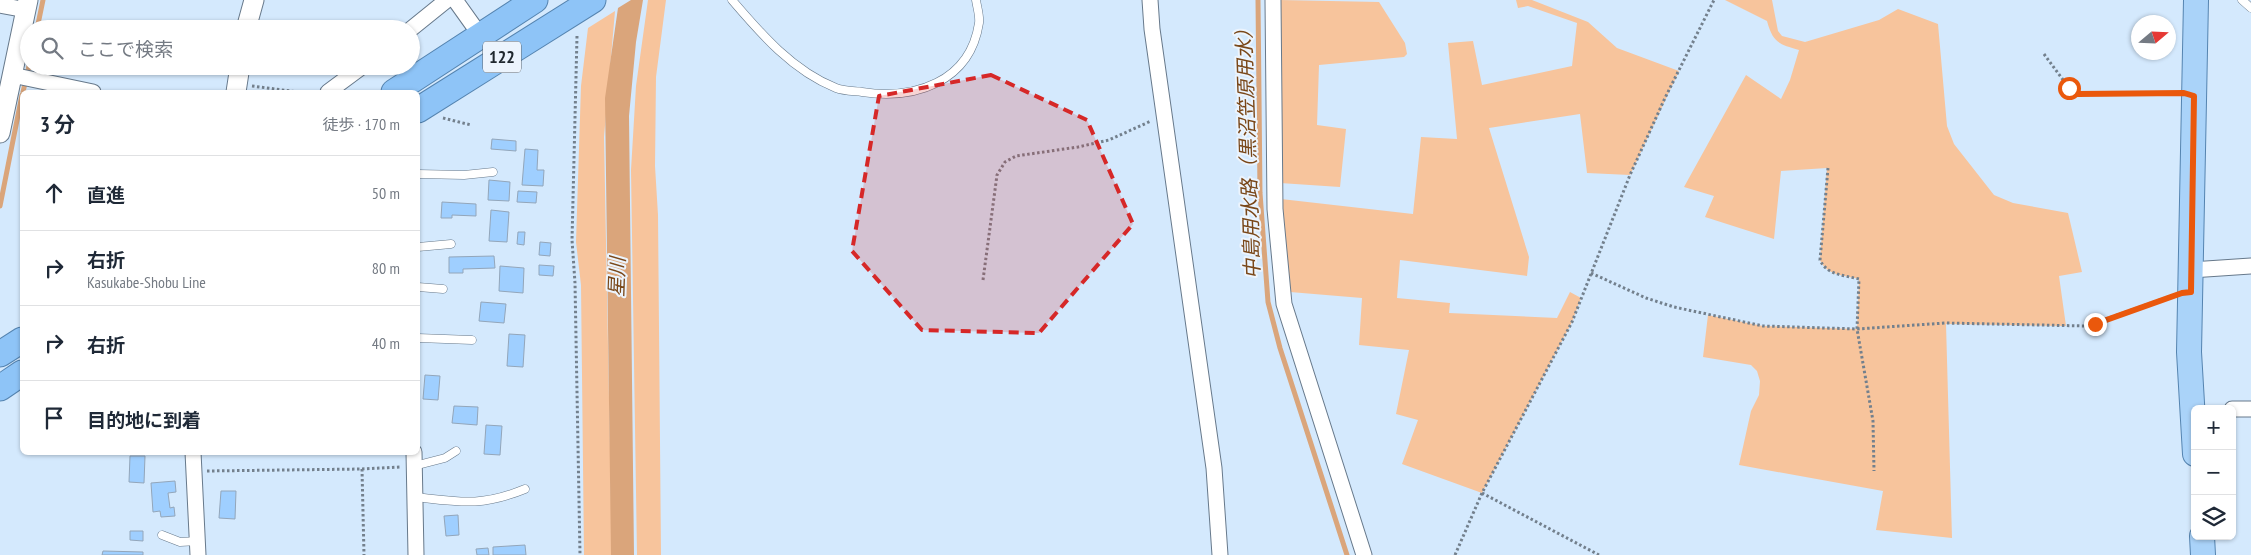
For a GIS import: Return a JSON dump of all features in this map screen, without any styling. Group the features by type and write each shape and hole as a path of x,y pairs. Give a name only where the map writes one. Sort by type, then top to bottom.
{"highway":[{"name":"122","path":"420,75 535,0"},
{"name":"122","path":"420,109 582,1"},
{"path":"420,92 582,1"},
{"name":"122","path":"397,90 420,75"},
{"path":"0,354 20,341"},
{"path":"0,388 20,374"}],"main road":[{"path":"2193,405 2189,352 2196,0"},
{"path":"2202,540 2203,555"}],"street":[{"path":"248,20 254,0"},
{"path":"420,22 447,0"},
{"path":"455,0 480,35"},
{"path":"1150,0 1152,29 1214,468 1220,555"},
{"path":"1273,0 1275,209 1282,294 1293,337 1364,555"},
{"path":"0,4 27,5 24,20"},
{"path":"0,133 20,38"},
{"path":"12,75 83,90"},
{"path":"331,90 351,75"},
{"path":"2191,281 2251,266"},
{"path":"2236,409 2251,409"},
{"path":"193,455 198,548"},
{"path":"414,459 416,555"}],"lane":[{"path":"732,0 756,29 796,66 837,88 876,94 907,93 930,88 948,76 966,58 973,44 979,21 976,0"},
{"path":"2242,0 2251,8"},
{"path":"420,174 464,175 493,172"},
{"path":"420,247 451,244"},
{"path":"420,287 443,289"},
{"path":"420,338 472,340"},
{"path":"414,459 445,458 456,451"},
{"path":"415,497 472,503 490,502 525,489"},
{"path":"162,535 198,548"}],"path":[{"path":"1455,555 1482,493 1572,322 1630,175 1665,98 1714,0"},
{"path":"577,36 572,240 575,283 580,555"},
{"path":"2044,54 2069,88 2078,94 2184,93 2194,96"},
{"path":"238,81 287,90"},
{"path":"984,280 997,175 1005,162 1016,156 1078,147 1109,140 1165,114"},
{"path":"1828,168 1820,260 1828,272 1859,279 1858,329 1873,421 1874,471"},
{"path":"1591,273 1646,298 1737,322 1763,326 1858,329 1946,323 2086,326 2182,293 2191,281"},
{"path":"194,471 362,469 414,459"},
{"path":"362,469 364,555"},
{"path":"1482,493 1598,555"}],"highlighted area":[{"path":"991,75 1087,120 1133,224 1039,333 922,330 852,251 879,96"}],"shaded area":[{"path":"648,0 666,0 656,77 655,166 658,215 661,555 637,555 631,170 636,86"},
{"path":"1280,0 1379,2 1405,43 1407,54 1404,57 1319,65 1317,125 1346,129 1340,187 1280,183"},
{"path":"1516,0 1532,0 1588,22 1617,48 1679,71 1630,175 1587,173 1580,114 1489,128 1529,257 1527,276 1400,260 1397,298 1450,303 1449,313 1557,318 1570,292 1581,298 1572,322 1482,493 1402,464 1418,420 1396,414 1409,350 1359,345 1362,298 1290,292 1281,199 1413,214 1421,137 1457,139 1448,43 1473,41 1482,85 1572,66 1577,23 1528,6 1518,8"},
{"path":"1725,0 1772,0 1778,31 1782,36 1805,42 1879,20 1898,9 1938,24 1947,126 1954,144 1994,195 2013,203 2068,213 2082,272 2059,276 2066,326 1946,324 1952,538 1876,530 1883,491 1739,465 1751,411 1759,395 1760,381 1757,371 1751,365 1703,357 1708,315 1763,326 1857,329 1859,279 1831,272 1820,260 1827,168 1781,171 1774,239 1705,217 1714,196 1684,187 1746,75 1781,99 1790,80 1799,50 1778,42 1774,38 1767,21"},
{"path":"615,11 604,137 612,555 584,555 581,285 576,242 581,86 588,28"}],"water":[{"name":"星川","path":"631,0 643,0 636,42 629,116 634,555 611,555 605,98 618,8"}],"building":[{"path":"492,139 516,141 516,151 491,149"},
{"path":"525,149 538,150 537,170 544,170 543,186 522,185"},
{"path":"489,180 510,182 509,201 488,200"},
{"path":"518,191 537,192 536,203 517,202"},
{"path":"442,202 476,204 476,216 452,215 452,218 441,218"},
{"path":"491,210 509,212 507,242 489,241"},
{"path":"518,232 525,232 524,245 517,244"},
{"path":"540,242 551,243 550,256 539,255"},
{"path":"494,256 495,268 463,269 463,273 449,273 449,257"},
{"path":"539,265 554,266 553,276 539,275"},
{"path":"500,266 524,268 523,293 499,291"},
{"path":"481,302 506,304 504,323 479,321"},
{"path":"509,334 525,335 523,367 507,366"},
{"path":"425,375 440,376 438,400 423,399"},
{"path":"454,406 478,407 477,425 452,423"},
{"path":"486,425 502,426 500,455 484,454"},
{"path":"130,456 145,456 144,483 129,482"},
{"path":"175,481 176,492 168,493 170,508 174,507 175,516 161,517 160,511 153,512 151,483"},
{"path":"221,491 236,491 235,519 219,518"},
{"path":"458,515 459,535 446,536 444,516"},
{"path":"130,531 143,531 143,541 130,540"},
{"path":"525,545 526,555 493,555 493,547"},
{"path":"488,548 489,555 477,555 476,549"},
{"path":"103,551 143,552 143,555 102,555"}],"waterway":[{"path":"39,20 43,0"},
{"name":"中島用水路（黒沼笠原用水）","path":"1258,0 1260,193 1268,302 1280,348 1347,555"},
{"path":"23,90 27,75"},
{"path":"0,206 20,105"}],"route":[{"path":"2069,88 2078,94 2184,93 2194,96 2191,292 2182,293 2095,324"}]}
